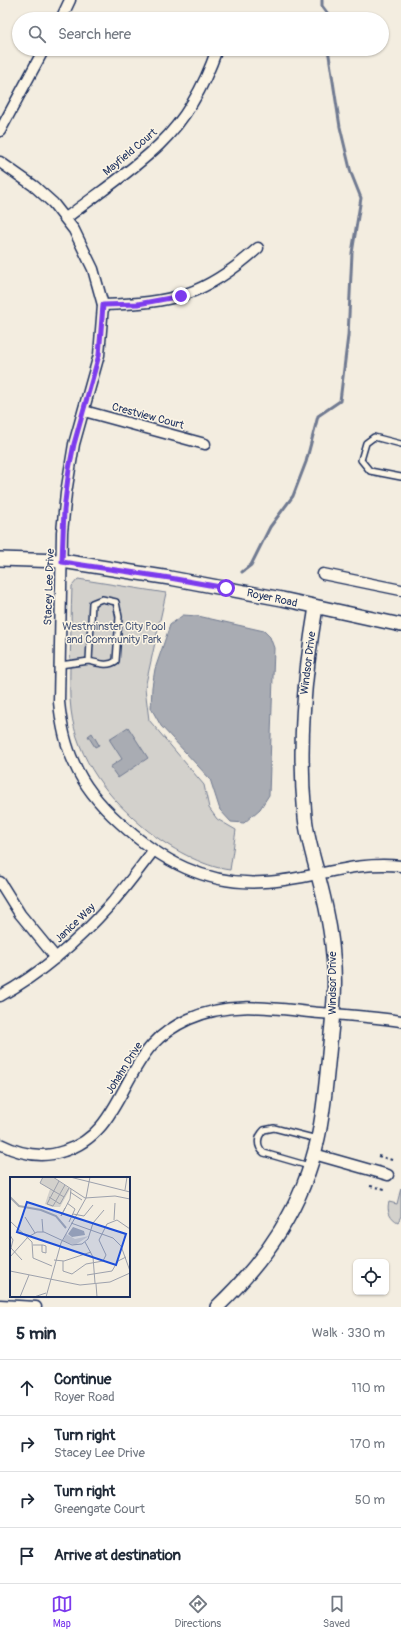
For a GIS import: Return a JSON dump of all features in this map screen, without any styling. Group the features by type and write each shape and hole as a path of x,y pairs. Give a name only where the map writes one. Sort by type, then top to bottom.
{"street":[{"path":"64,12 70,0"},
{"path":"0,131 40,56"},
{"name":"Mayfield Court","path":"66,218 141,161 172,131 191,104 214,56"},
{"name":"Stacey Lee Drive","path":"0,162 34,186 53,203 66,218 80,240 93,269 103,305 99,355 74,444 66,493 58,665 59,702 61,724 67,747 74,764 98,801 126,829 153,851 178,865 202,875 223,879 261,882 287,881 365,864 401,866"},
{"path":"103,305 138,304 167,300 197,290 212,283 234,268 258,248"},
{"name":"Crestview Court","path":"84,411 205,444"},
{"name":"Royer Road","path":"0,559 62,562 170,578 275,598 401,626"},
{"path":"323,574 401,590"},
{"name":"Windsor Drive","path":"216,1307 238,1286 266,1253 286,1222 297,1199 312,1160 318,1140 323,1112 335,991 334,956 327,911 310,847 305,819 302,747 303,694 316,607"},
{"name":"Janice Way","path":"0,996 20,984 56,958 83,934 112,904 153,851"},
{"path":"0,882 20,914 56,958"},
{"name":"Johahn Drive","path":"0,1144 13,1150 28,1154 44,1155 58,1154 85,1142 102,1126 132,1073 153,1044 169,1030 189,1019 208,1012 241,1007 401,1021"},
{"path":"312,1160 388,1175"},
{"path":"0,1305 36,1307"}],"lane":[{"path":"401,444 374,437 366,443 361,460 370,471 401,477"},
{"path":"58,665 89,661 106,664 116,662 119,617 116,602 102,599 92,603 89,661"},
{"path":"312,1160 264,1153 259,1147 259,1137 264,1130 274,1128 318,1140"}],"path":[{"path":"378,1156 392,1160"},
{"path":"370,1186 385,1189"}],"green space":[{"name":"Westminster City Pool and Community Park","path":"78,579 166,593 145,688 149,720 204,785 209,808 217,819 236,830 230,870 197,861 175,849 147,830 108,792 88,762 74,728 70,699 72,586"},
{"path":"401,1188 401,1216 398,1222 393,1219 390,1214 388,1205 389,1202 397,1204"}],"shaded area":[{"path":"183,615 198,616 264,631 270,637 274,648 269,795 260,809 244,823 231,822 220,810 210,779 161,726 151,708 155,669 170,625"},
{"path":"128,727 148,758 118,778 110,767 122,759 109,739"},
{"path":"92,733 99,745 95,747 88,736"}],"waterway":[{"path":"322,0 322,6 326,12"},
{"path":"242,572 251,565 270,527 293,496 306,462 318,416 340,401 348,336 352,253 361,198 351,173 340,127 329,56"}],"route":[{"path":"181,296 167,300 138,304 103,305 101,338 96,371 74,444 69,469 62,532 62,562 226,588"}]}
